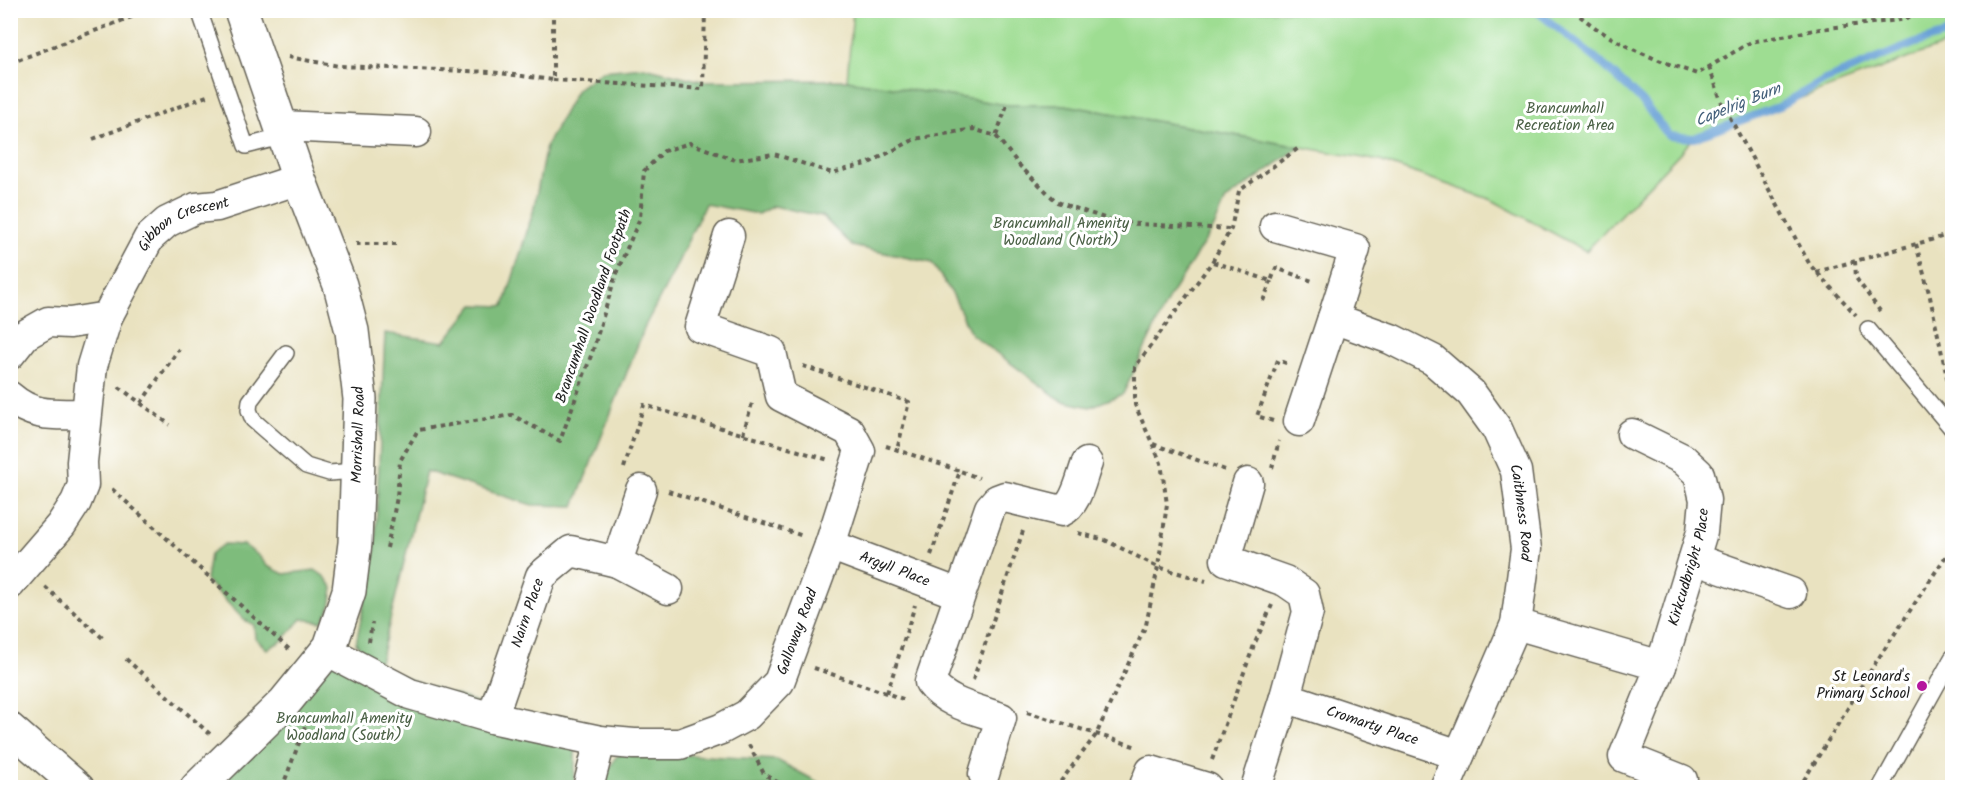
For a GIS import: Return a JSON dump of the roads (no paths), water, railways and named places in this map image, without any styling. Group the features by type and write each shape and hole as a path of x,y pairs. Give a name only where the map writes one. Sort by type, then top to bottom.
{"street":[{"name":"Morrishall Road","path":"197,788 285,702 321,658 349,591 355,543 360,399 352,331 340,285 299,179 240,10"},
{"path":"283,131 416,132"},
{"name":"Gibbon Crescent","path":"15,570 61,525 76,502 83,485 82,462 92,366 107,317 149,238 167,222 196,208 217,206 299,179"},
{"path":"1275,225 1355,249 1333,318 1287,421"},
{"name":"Galloway Road","path":"321,658 332,653 410,694 492,718 600,741 634,744 680,744 721,729 747,715 779,682 830,545 857,457 849,431 781,396 771,352 700,327 729,236"},
{"path":"10,354 25,335 48,322 70,323 107,317"},
{"name":"Caithness Road","path":"1333,318 1391,339 1433,360 1471,393 1497,429 1516,471 1526,549 1516,624 1445,788"},
{"path":"10,397 22,408 43,414 86,414"},
{"name":"Kirkcudbright Place","path":"1632,434 1683,459 1699,474 1705,500 1702,532 1694,559 1660,666 1624,757 1682,780 1679,788"},
{"path":"984,774 1001,718 952,701 935,689 930,682 959,594 990,508 999,499 1005,497 1062,511 1068,508 1073,500 1087,463"},
{"path":"1248,483 1226,560 1285,581 1304,594 1308,612 1285,697 1256,788"},
{"path":"617,562 641,490"},
{"name":"Argyll Place","path":"830,545 959,594"},
{"name":"Nairn Place","path":"492,718 541,576 571,552 617,562 668,589"},
{"path":"1694,559 1791,593"},
{"path":"1516,624 1660,666"},
{"name":"Cromarty Place","path":"1285,697 1459,755"},
{"path":"10,728 79,788"},
{"path":"588,788 600,741"},
{"path":"1144,788 1151,771 1208,777"}],"lane":[{"path":"199,10 246,146 283,131"},
{"path":"1868,329 1953,429"},
{"path":"286,353 250,401 249,410 253,420 306,466 329,473 356,471"},
{"path":"1880,788 1953,658"}],"waterway":[{"name":"Capelrig Burn","path":"1535,10 1600,62 1642,101 1669,136 1694,138 1780,106 1825,80 1913,44 1952,32"}],"place":[{"name":"St Leonard's Primary School","path":"1922,686"}],"park label":[{"name":"Brancumhall Recreation Area","path":"1565,118"},
{"name":"Brancumhall Amenity Woodland (North)","path":"1061,232"},
{"name":"Brancumhall Amenity Woodland (South)","path":"344,728"}]}
